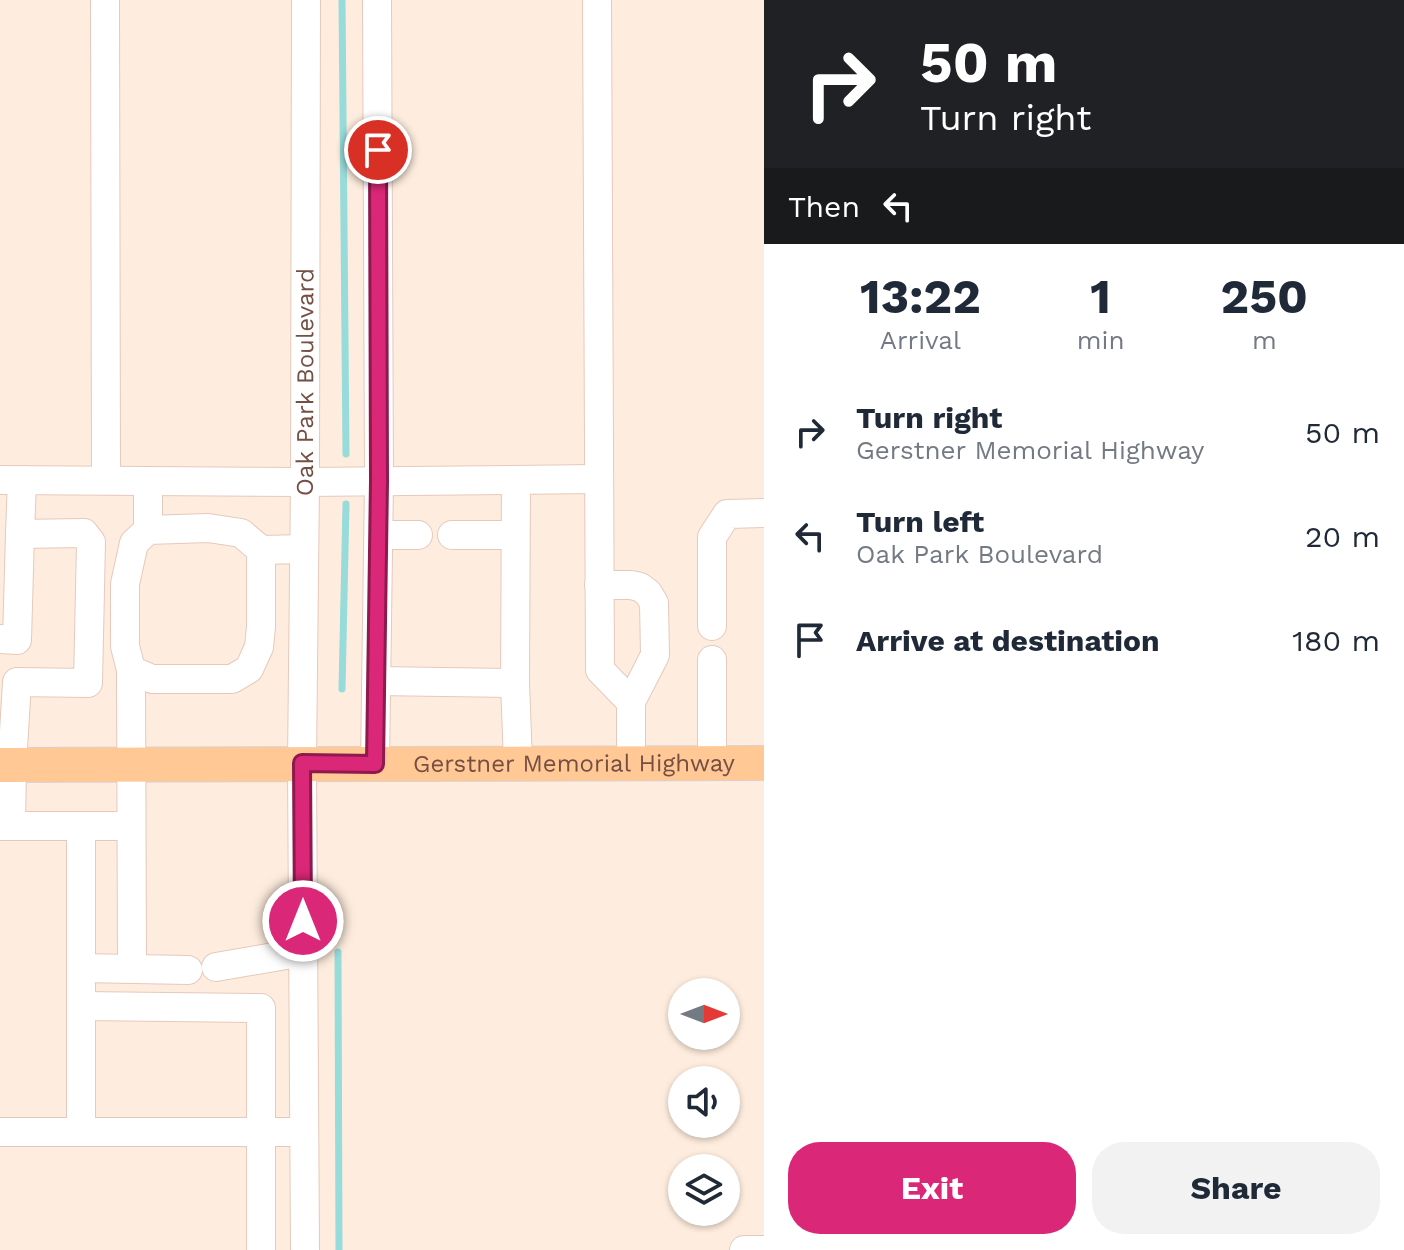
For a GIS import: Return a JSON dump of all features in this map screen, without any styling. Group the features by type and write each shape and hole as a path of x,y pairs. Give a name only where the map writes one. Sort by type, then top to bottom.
{"main road":[{"name":"Gerstner Memorial Highway","path":"6,765 764,763"}],"street":[{"path":"105,0 106,480"},
{"name":"Oak Park Boulevard","path":"305,1250 302,763 306,0"},
{"path":"375,764 379,535 377,0"},
{"path":"597,0 600,670 631,702"},
{"path":"131,826 6,826 11,699 8,640 20,534 11,480 305,482 598,479"},
{"path":"516,480 515,683 518,763"},
{"path":"148,481 148,530"},
{"path":"712,626 712,537 727,514 764,513"},
{"path":"132,968 131,670 125,646 125,584 134,543 148,530 208,528 241,533 261,550 304,549"},
{"path":"11,699 88,683 91,542 84,533 20,534"},
{"path":"379,535 418,535"},
{"path":"452,535 515,535"},
{"path":"131,670 152,679 232,679 249,669 259,647 261,550"},
{"path":"599,585 640,587 654,603 655,655 631,702 631,763"},
{"path":"712,660 712,763"},
{"path":"377,681 515,683"},
{"path":"81,826 81,1132"},
{"path":"81,968 202,968 303,952"},
{"path":"81,1006 261,1008 261,1250"},
{"path":"0,1132 304,1132"},
{"path":"744,1250 764,1250"}],"waterway":[{"path":"342,0 346,454"},
{"path":"342,689 346,504"},
{"path":"338,952 339,1250"}],"route":[{"path":"303,921 302,763 375,764 379,481 378,150"}]}
